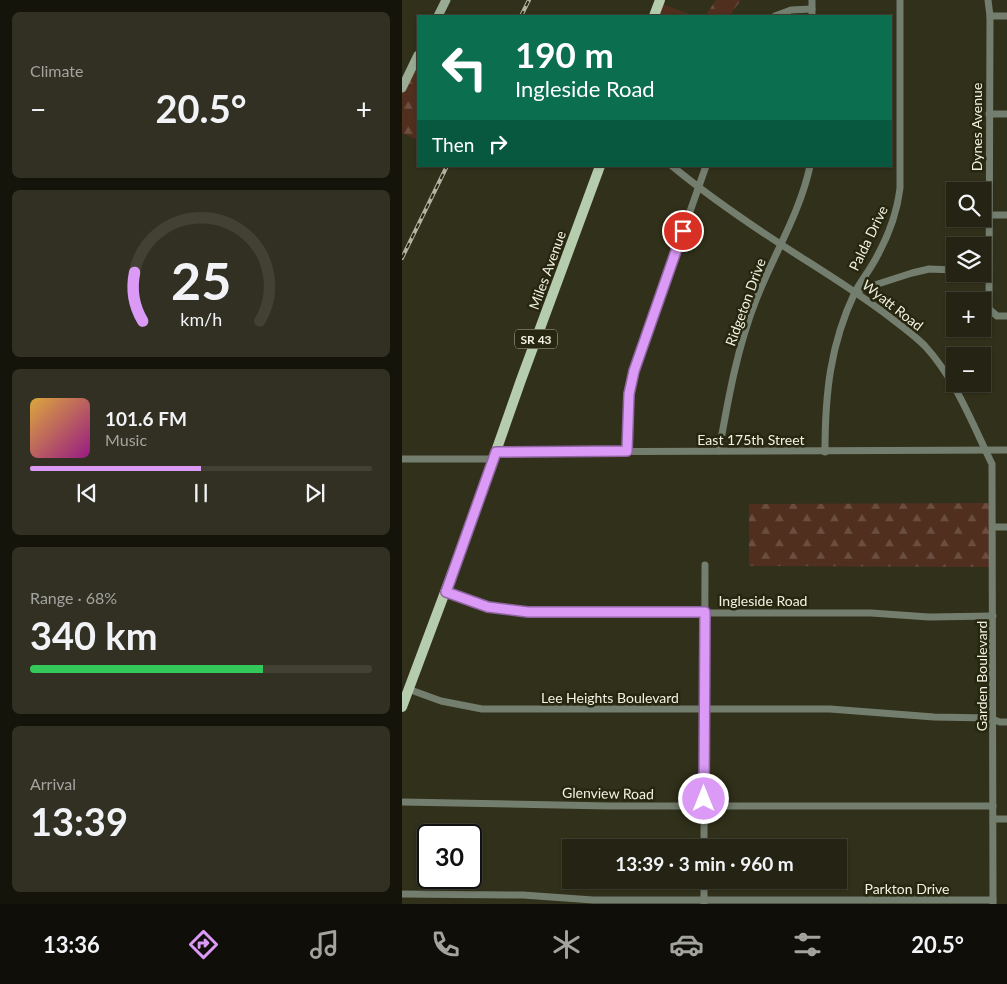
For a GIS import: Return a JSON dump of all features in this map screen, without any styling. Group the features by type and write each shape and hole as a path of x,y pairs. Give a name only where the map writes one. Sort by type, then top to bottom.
{"main road":[{"path":"654,15 660,0"},
{"name":"Miles Avenue","path":"446,592 600,167"},
{"name":"SR 43","path":"402,707 446,592"}],"street":[{"path":"438,15 446,0"},
{"path":"778,15 791,10 812,12 812,0"},
{"name":"Palda Drive","path":"826,452 828,378 835,346 856,291 876,258 897,211 900,188 900,0"},
{"name":"Dynes Avenue","path":"988,0 990,16 989,182"},
{"path":"990,16 1006,16"},
{"path":"402,88 417,57"},
{"path":"989,114 1006,114"},
{"name":"Wyatt Road","path":"673,167 698,187 780,244 856,291 903,327 924,346 942,368 962,399 985,450"},
{"path":"627,451 629,394 634,371 706,167"},
{"name":"Ridgeton Drive","path":"719,452 743,335 756,300 804,190 810,167"},
{"path":"991,216 1006,216"},
{"path":"856,291 912,273 929,269 946,270"},
{"name":"Dynes Avenue","path":"986,282 989,310 997,316 1006,316"},
{"name":"Garden Boulevard","path":"985,450 992,464 993,902"},
{"name":"East 175th Street","path":"403,459 627,451 826,452 1006,450"},
{"path":"993,527 1006,527"},
{"path":"704,839 705,565"},
{"name":"Ingleside Road","path":"446,592 488,607 528,612 871,613 929,617 993,616"},
{"name":"Lee Heights Boulevard","path":"408,689 441,701 482,709 830,709 934,717 988,718 1006,722"},
{"name":"Glenview Road","path":"402,802 704,806 993,806"},
{"path":"993,819 1006,819"},
{"path":"704,889 704,902"},
{"name":"Parkton Drive","path":"402,894 524,894 593,900 704,902 993,902"}],"green space":[{"path":"716,0 741,0 730,15 706,15"},
{"path":"659,3 692,15 654,15"},
{"path":"417,57 417,140 402,133 402,88"},
{"path":"993,503 993,567 749,566 749,504"}],"railway":[{"path":"522,15 529,0"},
{"path":"402,258 447,167"}],"route":[{"path":"683,231 634,371 629,394 627,451 496,452 446,592 488,607 528,612 705,612 704,799"}]}
